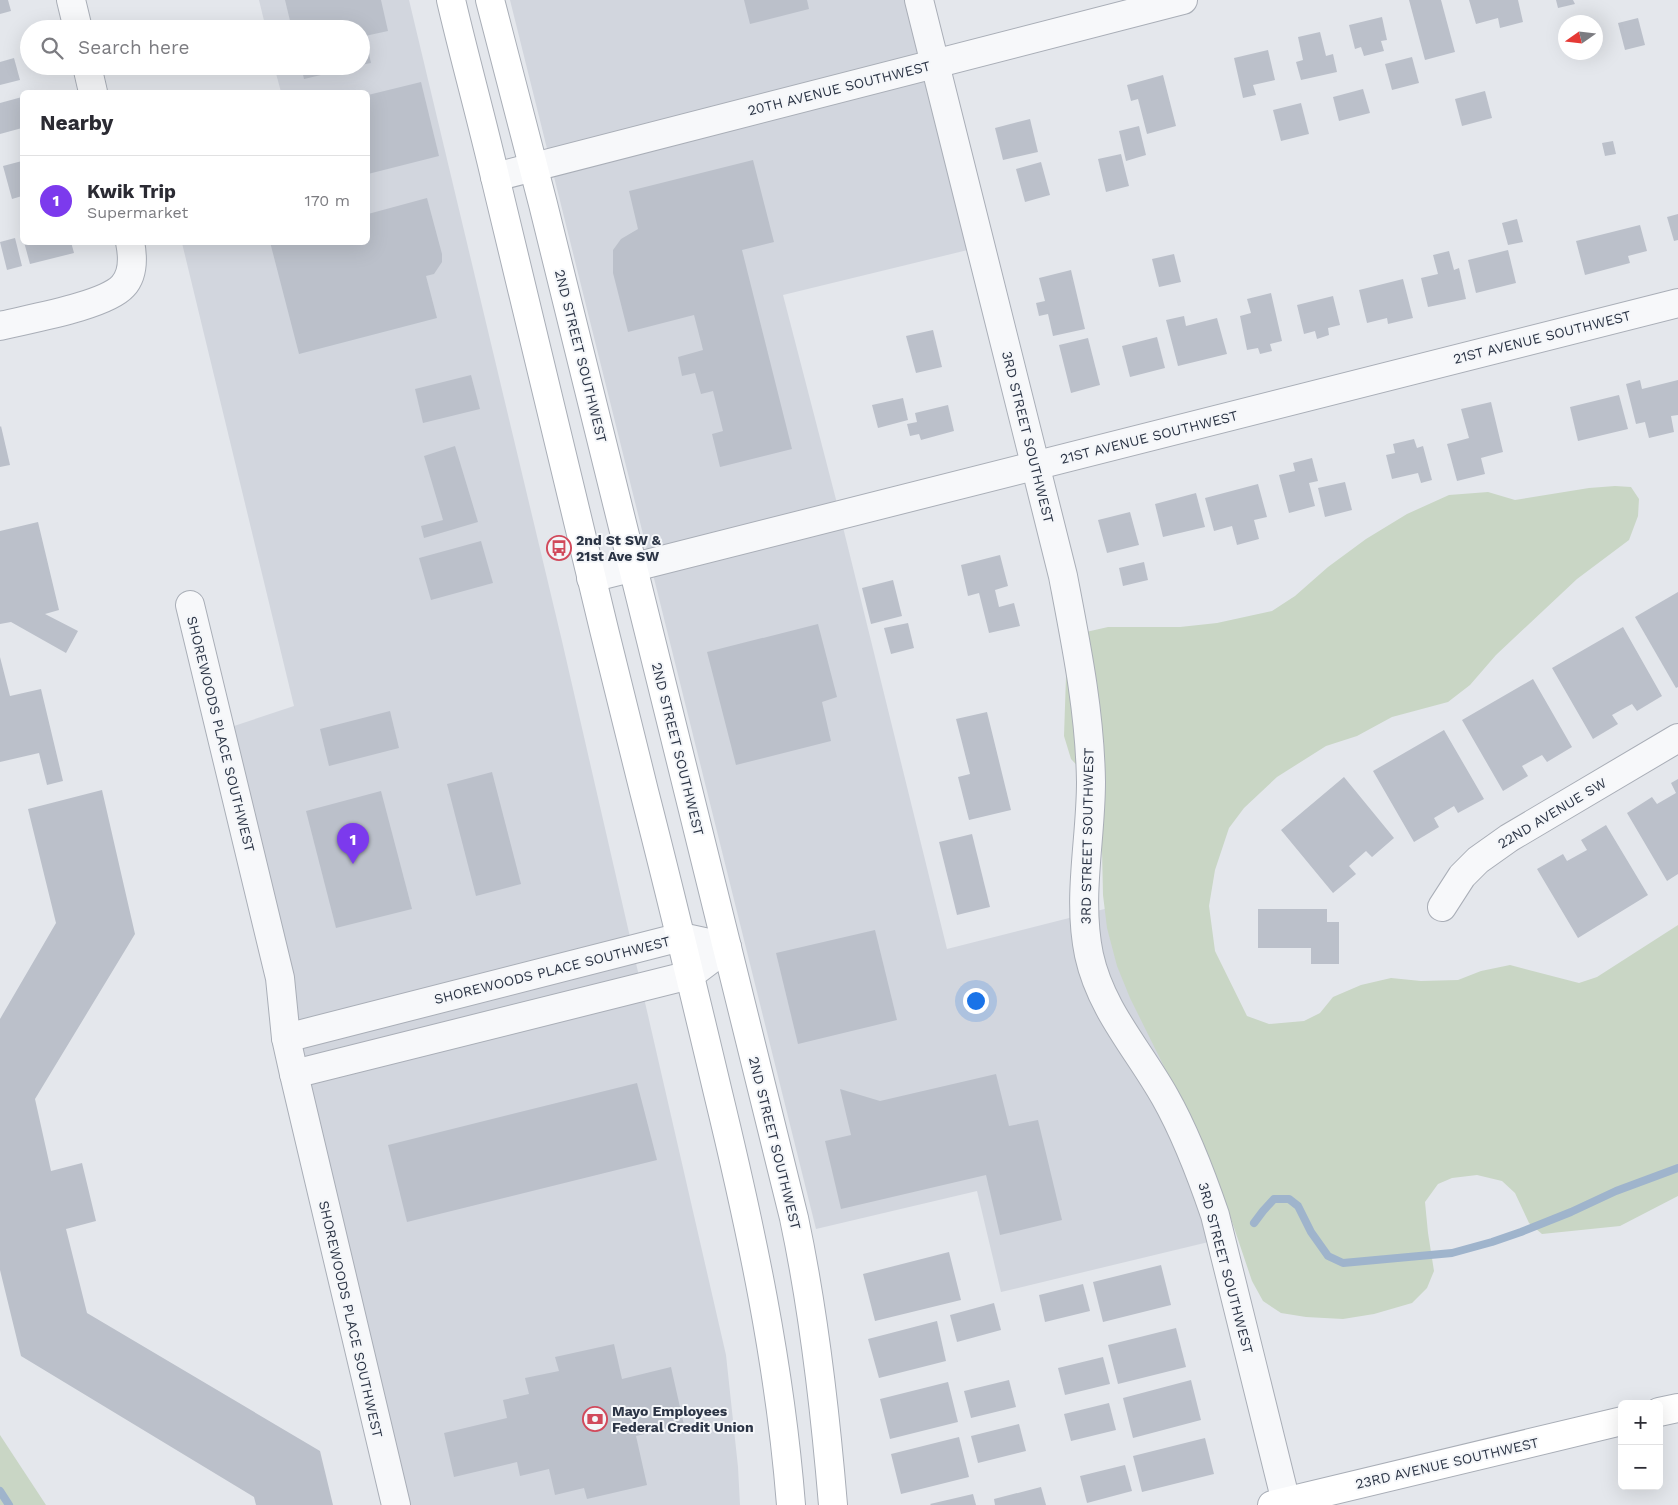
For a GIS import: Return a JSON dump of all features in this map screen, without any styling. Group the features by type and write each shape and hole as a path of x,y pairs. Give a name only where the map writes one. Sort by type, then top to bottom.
{"main road":[{"path":"451,0 740,1185 774,1354 791,1505"},
{"name":"2ND STREET SOUTHWEST","path":"490,0 794,1218 804,1269 820,1380 833,1505"},
{"name":"23RD AVENUE SOUTHWEST","path":"1279,1503 1618,1422"}],"street":[{"path":"71,0 76,20"},
{"name":"3RD STREET SOUTHWEST","path":"919,0 1063,576 1076,640 1086,708 1090,755 1091,784 1083,906 1089,956 1097,983 1106,1003 1118,1025 1168,1102 1204,1182 1215,1215 1279,1503"},
{"name":"20TH AVENUE SOUTHWEST","path":"495,177 1182,0"},
{"path":"89,75 93,90"},
{"path":"0,326 98,301 117,292 124,285 130,274 132,257 130,245"},
{"name":"21ST AVENUE SOUTHWEST","path":"591,578 1678,303"},
{"name":"SHOREWOODS PLACE SOUTHWEST","path":"190,605 280,978 286,1038 396,1505"},
{"name":"22ND AVENUE SW","path":"1442,907 1462,876 1484,855 1509,838 1678,738"},
{"name":"SHOREWOODS PLACE SOUTHWEST","path":"286,1038 681,938 727,947"},
{"path":"294,1074 690,975 727,947"}],"shaded area":[{"path":"259,0 409,0 562,641 726,1355 738,1467 740,1505 410,1505 309,1086 293,984 231,727 294,706 182,245 370,245 370,90 280,90 276,75 370,75 370,20 264,20"},
{"path":"510,0 919,0 980,247 783,295 840,515 947,949 1140,900 1221,1239 1001,1292 977,1191 816,1229"}],"green space":[{"path":"1631,487 1639,499 1638,516 1629,540 1577,579 1496,655 1470,685 1448,702 1392,717 1357,736 1326,746 1277,777 1244,808 1229,828 1215,870 1209,906 1215,951 1247,1016 1269,1024 1304,1021 1320,1013 1333,997 1361,985 1391,978 1421,981 1458,980 1481,971 1510,965 1579,983 1597,977 1678,925 1678,1196 1620,1226 1542,1234 1529,1223 1515,1193 1502,1181 1477,1175 1452,1178 1438,1184 1425,1202 1434,1271 1427,1288 1412,1303 1374,1314 1343,1319 1306,1317 1281,1313 1263,1301 1252,1281 1223,1195 1200,1139 1130,998 1117,966 1107,928 1103,895 1101,804 1085,774 1071,759 1064,736 1066,677 1070,653 1086,632 1108,627 1180,627 1217,623 1272,611 1295,596 1328,567 1366,539 1407,514 1449,495 1488,492 1515,500 1589,488"},
{"path":"0,1435 46,1505 0,1505"}],"building":[{"path":"0,0 8,0 11,11 0,14"},
{"path":"285,0 381,0 388,31 370,35 370,20 290,20"},
{"path":"744,0 807,0 809,9 750,24"},
{"path":"1409,0 1441,0 1455,52 1425,60"},
{"path":"1469,0 1518,0 1523,22 1500,28 1498,18 1476,24"},
{"path":"1556,0 1573,0 1575,4 1558,8"},
{"path":"1382,17 1387,40 1381,41 1384,51 1364,56 1361,47 1355,49 1349,25"},
{"path":"1638,18 1645,45 1625,50 1618,23"},
{"path":"1320,32 1326,56 1333,54 1337,72 1301,80 1296,62 1303,60 1298,37"},
{"path":"1268,50 1275,80 1253,85 1256,95 1243,98 1234,58"},
{"path":"1412,57 1419,83 1392,90 1385,64"},
{"path":"14,58 20,80 0,85 0,62"},
{"path":"303,75 321,75 304,79"},
{"path":"1163,75 1176,126 1147,134 1138,99 1131,101 1127,85"},
{"path":"421,82 439,156 370,173 370,95"},
{"path":"1363,89 1370,113 1339,121 1333,97"},
{"path":"1485,91 1492,118 1462,126 1455,99"},
{"path":"20,98 20,129 0,134 0,103"},
{"path":"1301,103 1309,134 1281,141 1273,110"},
{"path":"1030,119 1038,152 1003,160 995,128"},
{"path":"1139,126 1146,155 1126,161 1119,131"},
{"path":"1613,141 1616,154 1605,156 1602,143"},
{"path":"1121,154 1129,186 1106,192 1098,159"},
{"path":"753,160 774,242 742,250 792,449 720,467 712,434 723,431 713,391 701,394 695,373 682,376 678,357 703,350 694,315 628,332 613,273 613,250 621,239 638,229 629,191"},
{"path":"20,162 20,197 12,199 3,166"},
{"path":"1041,162 1050,195 1025,202 1016,169"},
{"path":"427,198 442,254 442,262 434,274 426,276 437,318 299,354 271,245 370,245 370,213"},
{"path":"1678,214 1678,240 1674,241 1667,217"},
{"path":"1517,219 1523,242 1508,245 1502,223"},
{"path":"1640,225 1647,251 1628,256 1630,263 1585,275 1576,241"},
{"path":"15,238 22,266 7,270 0,242"},
{"path":"25,245 72,245 74,253 30,264"},
{"path":"1508,250 1516,283 1476,293 1468,260"},
{"path":"1449,251 1454,270 1459,268 1466,299 1428,307 1421,278 1438,274 1433,255"},
{"path":"1174,254 1181,282 1159,287 1152,259"},
{"path":"1071,270 1085,329 1053,336 1048,314 1039,316 1036,303 1045,301 1039,278"},
{"path":"1403,279 1413,318 1388,324 1387,318 1367,323 1359,290"},
{"path":"1271,293 1282,341 1270,344 1272,351 1260,354 1258,348 1247,350 1240,316 1251,313 1247,299"},
{"path":"1333,296 1340,325 1328,328 1329,335 1317,339 1315,331 1304,334 1297,305"},
{"path":"1184,316 1186,326 1217,318 1227,354 1178,366 1166,320"},
{"path":"933,330 942,367 916,373 906,336"},
{"path":"1157,337 1165,368 1130,377 1122,346"},
{"path":"1088,338 1100,385 1071,393 1059,345"},
{"path":"471,375 480,409 423,423 415,389"},
{"path":"1640,380 1642,389 1678,380 1678,415 1671,416 1674,432 1649,438 1645,422 1636,424 1626,384"},
{"path":"1619,395 1628,429 1578,441 1570,407"},
{"path":"903,398 908,420 878,428 872,405"},
{"path":"1491,402 1503,452 1481,458 1485,474 1457,481 1447,444 1469,438 1461,409"},
{"path":"948,405 954,431 921,440 919,434 910,436 907,424 917,422 915,413"},
{"path":"0,427 10,465 0,467"},
{"path":"1414,439 1417,448 1423,446 1432,480 1421,483 1418,473 1392,479 1386,455 1395,453 1393,444"},
{"path":"455,446 478,522 424,538 421,526 443,520 424,456"},
{"path":"1312,458 1318,481 1309,483 1315,506 1289,513 1279,475 1295,471 1293,463"},
{"path":"1345,482 1352,510 1325,517 1318,488"},
{"path":"1258,484 1267,517 1254,520 1259,539 1237,545 1232,526 1214,531 1205,498"},
{"path":"1196,493 1205,527 1163,537 1155,504"},
{"path":"1130,512 1139,545 1107,553 1098,520"},
{"path":"38,522 59,610 45,614 78,631 66,653 11,622 0,624 0,531"},
{"path":"481,541 493,583 431,600 419,558"},
{"path":"1000,555 1008,586 995,590 999,607 1014,603 1020,626 989,633 979,593 968,596 961,565"},
{"path":"1144,562 1148,580 1123,586 1119,568"},
{"path":"893,580 902,616 871,624 862,588"},
{"path":"1678,592 1678,687 1676,688 1635,617"},
{"path":"908,623 914,648 891,654 884,628"},
{"path":"818,624 837,697 822,702 831,741 736,765 707,652"},
{"path":"1623,627 1662,696 1637,711 1632,704 1612,715 1618,724 1593,739 1552,668"},
{"path":"0,657 10,696 41,689 63,781 47,785 39,753 0,762"},
{"path":"1533,679 1572,747 1547,762 1542,755 1522,766 1528,776 1503,791 1462,720"},
{"path":"390,711 399,748 329,766 320,729"},
{"path":"987,712 1011,810 969,820 958,777 970,774 956,719"},
{"path":"1444,730 1484,799 1458,813 1454,806 1434,818 1439,827 1414,842 1373,771"},
{"path":"492,772 521,884 476,896 447,784"},
{"path":"1344,777 1394,838 1372,857 1366,851 1349,866 1356,874 1333,893 1281,830"},
{"path":"1678,779 1678,874 1667,881 1627,813 1652,797 1657,804 1676,793 1671,783"},
{"path":"102,790 135,934 35,1099 51,1171 82,1163 96,1221 66,1229 87,1313 320,1451 333,1505 256,1505 254,1497 21,1356 0,1270 0,1019 56,923 28,809"},
{"path":"381,791 412,909 336,928 306,811"},
{"path":"1606,825 1648,895 1578,938 1537,869 1563,854 1567,861 1587,850 1581,840"},
{"path":"972,834 990,907 957,915 939,842"},
{"path":"1258,909 1327,909 1327,922 1339,922 1339,964 1311,964 1311,948 1258,948"},
{"path":"875,930 897,1020 798,1044 776,953"},
{"path":"996,1074 1009,1126 1038,1120 1062,1220 1000,1235 986,1175 841,1209 825,1141 851,1135 840,1089 880,1101"},
{"path":"637,1083 657,1160 407,1222 388,1145"},
{"path":"949,1252 961,1300 875,1321 863,1274"},
{"path":"1161,1265 1171,1305 1103,1322 1093,1282"},
{"path":"1083,1284 1090,1311 1045,1322 1039,1295"},
{"path":"994,1303 1001,1330 957,1342 950,1315"},
{"path":"937,1321 946,1361 879,1378 868,1339"},
{"path":"1176,1328 1186,1367 1118,1384 1108,1345"},
{"path":"614,1344 622,1379 671,1367 684,1425 636,1436 647,1485 587,1499 584,1488 555,1495 549,1469 520,1476 517,1462 454,1477 444,1433 507,1418 503,1400 529,1394 525,1378 559,1371 555,1357"},
{"path":"1103,1357 1110,1384 1065,1395 1058,1368"},
{"path":"1009,1380 1016,1407 971,1418 964,1391"},
{"path":"1191,1380 1201,1420 1133,1438 1123,1398"},
{"path":"948,1382 958,1422 890,1439 880,1399"},
{"path":"1109,1403 1116,1430 1071,1441 1064,1414"},
{"path":"1019,1424 1026,1451 978,1463 971,1436"},
{"path":"959,1437 969,1477 901,1494 891,1454"},
{"path":"1205,1438 1214,1474 1142,1492 1133,1456"},
{"path":"1125,1465 1132,1491 1087,1503 1080,1476"},
{"path":"1041,1487 1046,1505 995,1505 994,1499"},
{"path":"973,1494 976,1505 930,1504"}],"waterway":[{"path":"1254,1223 1274,1199 1289,1199 1298,1206 1311,1232 1328,1256 1343,1263 1452,1253 1521,1232 1616,1191 1678,1168"},
{"path":"0,1491 9,1505"}],"place":[{"name":"2nd St SW & 21st Ave SW","path":"559,548"},
{"name":"Kwik Trip","path":"353,864"},
{"name":"Mayo Employees Federal Credit Union","path":"595,1419"}]}
